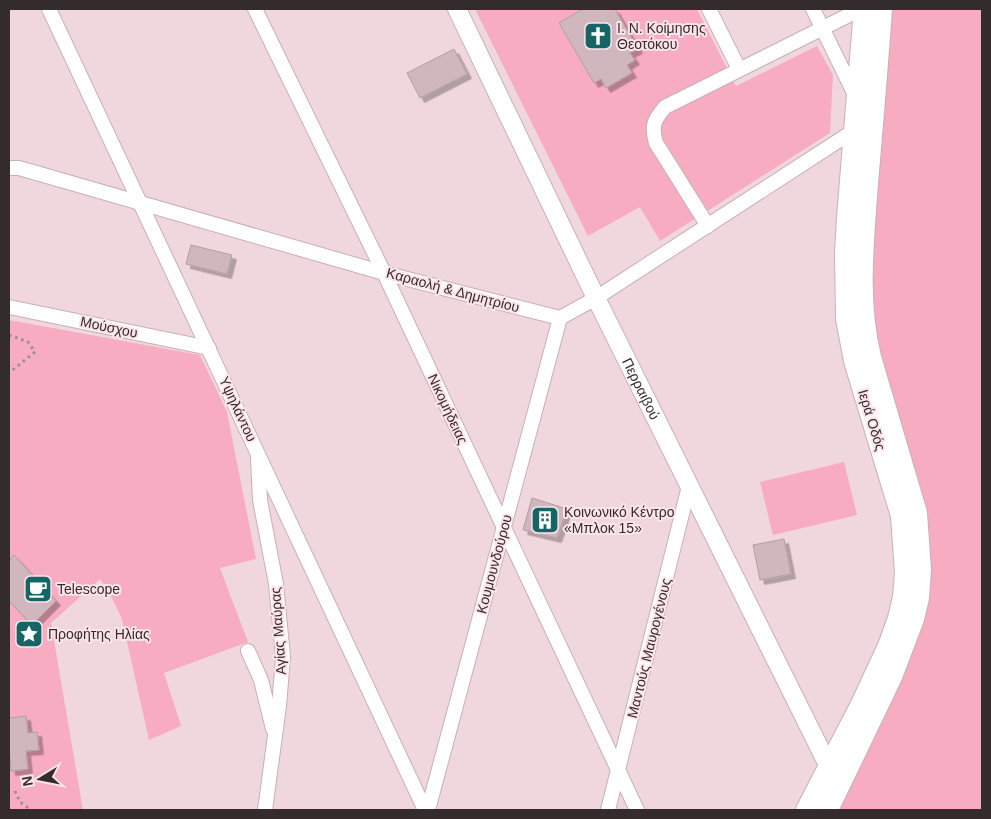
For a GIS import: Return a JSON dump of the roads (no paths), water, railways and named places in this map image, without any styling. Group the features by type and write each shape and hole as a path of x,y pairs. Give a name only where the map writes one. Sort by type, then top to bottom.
{"main road":[{"name":"Ιερά Οδός","path":"806,810 888,646 900,611 906,572 901,516 854,361 846,320 845,253 862,9"},
{"name":"Ιερά Οδός","path":"828,810 889,685 902,652 916,612 921,570 917,513 871,357 866,333 862,294 882,9"}],"street":[{"name":"Υψηλάντου","path":"49,9 426,810"},
{"name":"Νικομήδειας","path":"255,9 384,273 636,810"},
{"name":"Περραιβού","path":"457,9 596,298 829,767"},
{"path":"709,9 740,69"},
{"path":"813,9 857,97"},
{"path":"708,226 656,143 653,131 656,118 665,107 862,9"},
{"path":"560,318 596,298 855,130"},
{"name":"Καραολή & Δημητρίου","path":"12,167 384,273 560,318"},
{"name":"Μούσχου","path":"9,307 209,348"},
{"name":"Κουμουνδούρου","path":"426,810 560,318"},
{"name":"Αγίας Μαύρας","path":"258,453 260,500 276,584 283,650 282,679 265,810"},
{"name":"Μαντούς Μαυρογένους","path":"608,810 689,486"},
{"path":"248,651 261,680 275,737"}],"place":[{"name":"Ι. Ν. Κοίμησης Θεοτόκου","path":"598,36"},
{"name":"Κοινωνικό Κέντρο «Μπλοκ 15»","path":"545,520"},
{"name":"Telescope","path":"38,589"},
{"name":"Προφήτης Ηλίας","path":"29,634"}]}
